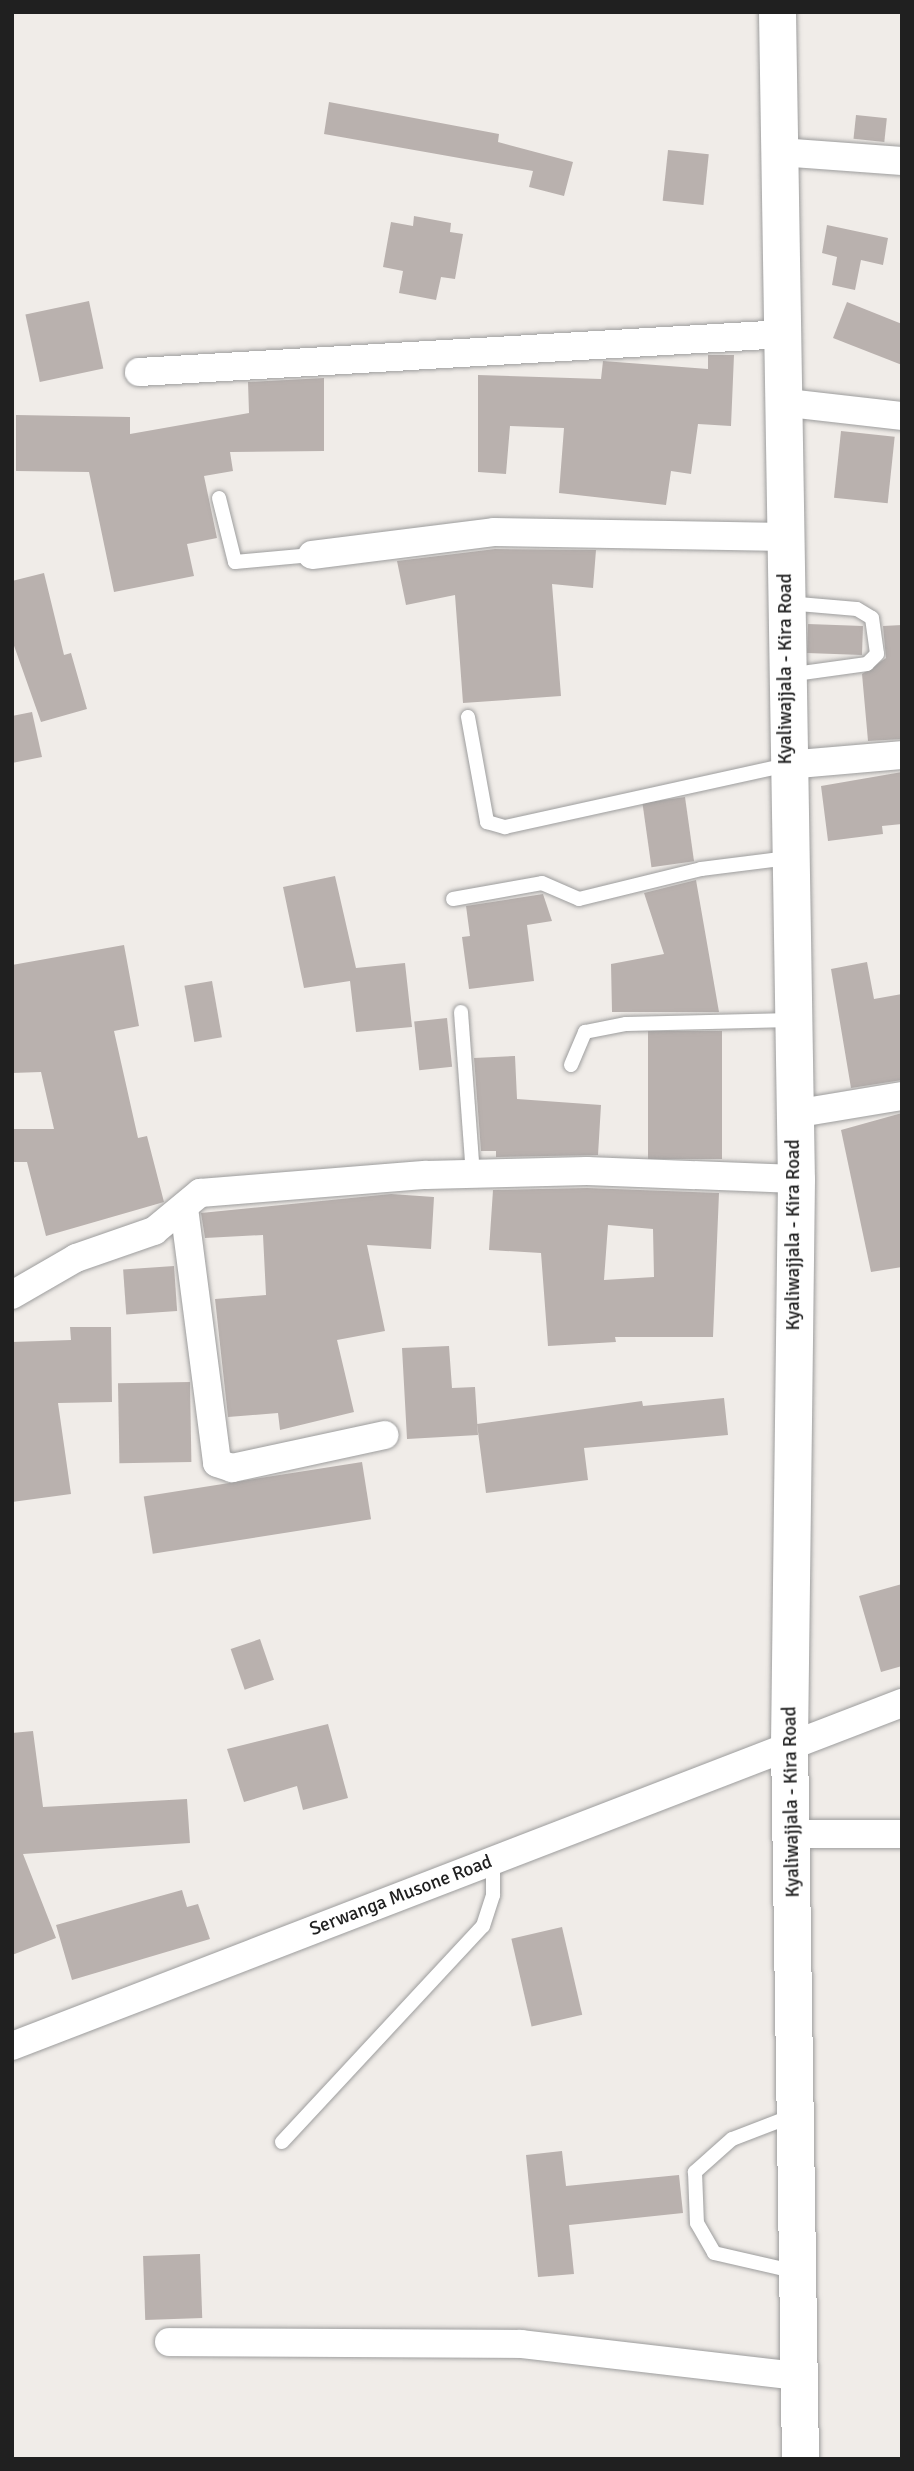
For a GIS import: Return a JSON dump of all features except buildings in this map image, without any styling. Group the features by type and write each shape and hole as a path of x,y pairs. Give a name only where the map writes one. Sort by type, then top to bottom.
{"street":[{"name":"Kyaliwajjala - Kira Road","path":"777,12 788,403 786,765 796,1179 789,1742 794,1834 800,2459"},
{"path":"780,152 902,161"},
{"path":"139,372 784,334"},
{"path":"788,403 902,416"},
{"path":"312,555 494,532 787,537"},
{"path":"786,765 902,755"},
{"path":"794,1114 902,1096"},
{"path":"12,1295 75,1258 154,1231 200,1193 273,1184 473,1174 796,1179"},
{"path":"184,1208 217,1462 232,1468 384,1435"},
{"name":"Serwanga Musone Road","path":"17,2037 493,1860 789,1742 902,1703"},
{"path":"794,1834 902,1834"},
{"path":"169,2342 521,2344 799,2376"}],"lane":[{"path":"219,498 235,562 312,555"},
{"path":"786,603 857,609 872,618 877,654 867,664 786,675"},
{"path":"468,717 487,822 505,827 786,765"},
{"path":"453,899 542,883 579,898 701,869 788,858"},
{"path":"461,1012 473,1174"},
{"path":"571,1065 585,1032 626,1024 792,1020"},
{"path":"282,2142 483,1926 493,1895 493,1860"},
{"path":"796,2114 732,2139 695,2172 697,2223 715,2253 798,2273"}]}
